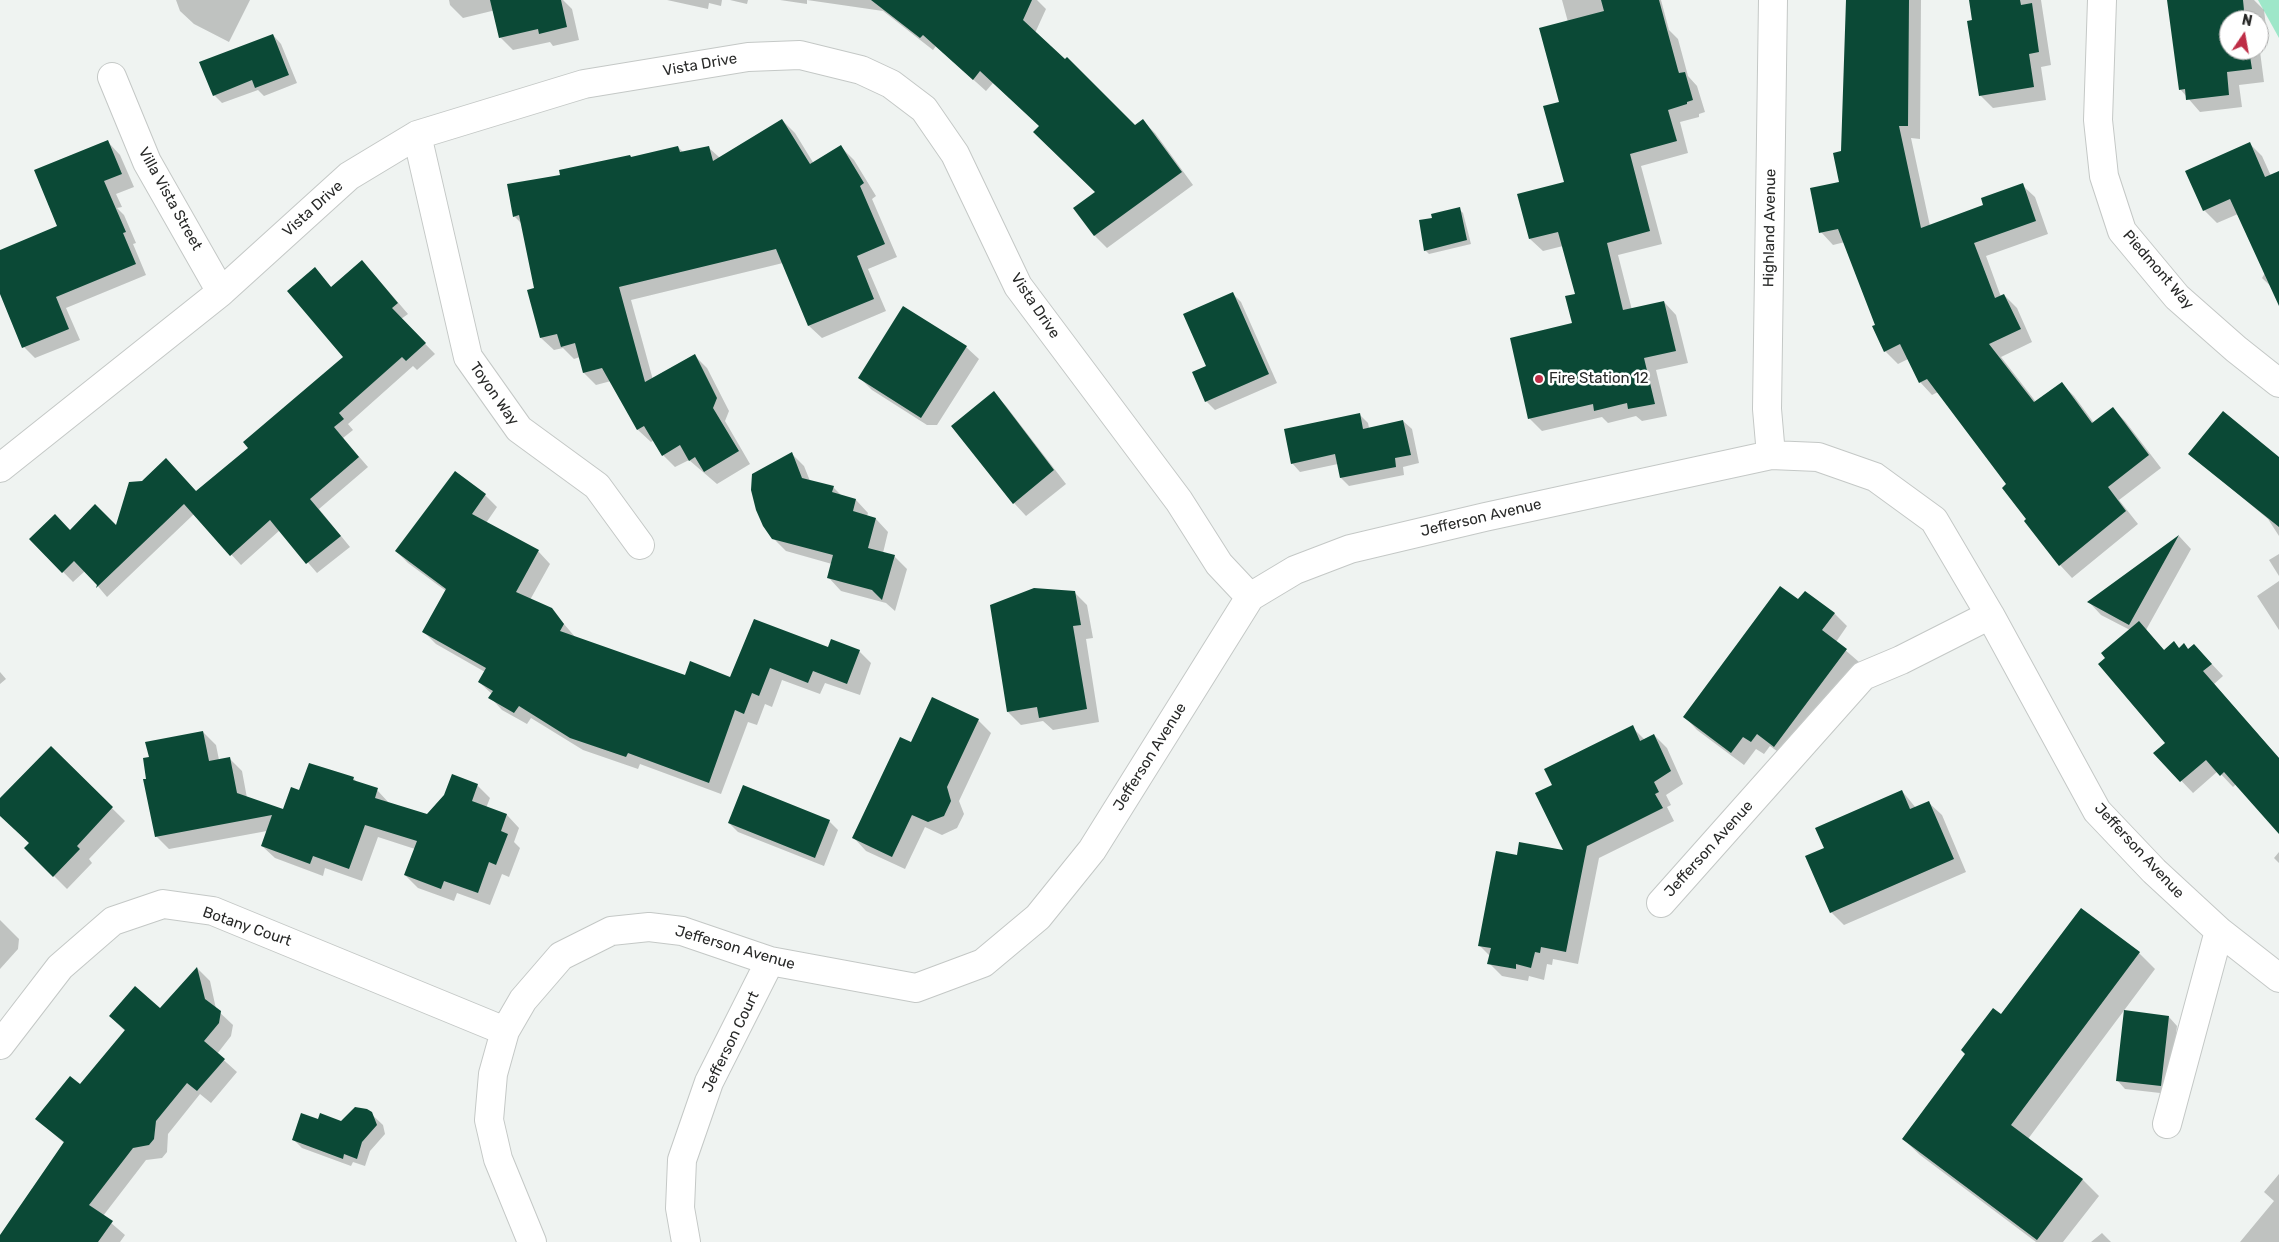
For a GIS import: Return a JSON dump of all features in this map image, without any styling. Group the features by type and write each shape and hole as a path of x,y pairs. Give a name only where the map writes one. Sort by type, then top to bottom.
{"street":[{"name":"Highland Avenue","path":"1771,455 1767,409 1773,0"},
{"name":"Piedmont Way","path":"2102,0 2098,120 2104,176 2122,231 2177,297 2236,349 2279,383"},
{"name":"Vista Drive","path":"0,468 221,292 349,176 417,135 584,84 748,57 800,55 861,70 891,84 924,109 955,154 1018,286 1178,501 1219,564 1250,597"},
{"name":"Villa Vista Street","path":"112,77 147,162 221,292"},
{"name":"Toyon Way","path":"417,135 468,357 519,429 597,486 640,545"},
{"name":"Jefferson Avenue","path":"532,1242 498,1159 489,1120 493,1074 505,1031 523,1000 561,956 611,931 649,927 682,931 770,961 916,988 984,963 1038,918 1092,850 1250,597 1295,570 1350,549 1485,517 1771,455 1818,457 1875,477 1934,520 1990,615 2097,811 2154,871 2219,931 2279,978"},
{"name":"Jefferson Avenue","path":"1661,903 1863,676 1901,660 1990,615"},
{"name":"Botany Court","path":"0,1045 60,966 113,921 163,904 213,911 505,1031"},
{"path":"2167,1124 2219,931"},
{"name":"Jefferson Court","path":"686,1242 680,1208 682,1160 709,1082 770,961"}],"green space":[{"path":"2258,0 2279,0 2279,38 2269,20 2269,10 2264,10"}],"building":[{"path":"490,0 561,0 567,27 539,34 538,29 499,38"},
{"path":"871,0 1032,0 1023,20 1065,59 1067,57 1135,125 1143,119 1182,172 1094,236 1073,208 1095,192 1033,132 1039,126 980,71 973,80 923,35 920,38"},
{"path":"1601,0 1659,0 1679,73 1685,72 1693,100 1668,110 1677,141 1630,154 1650,231 1607,243 1623,310 1664,301 1676,351 1644,358 1655,404 1628,409 1627,403 1594,411 1593,404 1528,419 1510,338 1572,323 1565,296 1575,294 1558,232 1529,239 1517,194 1564,182 1543,106 1559,102 1539,28 1604,11"},
{"path":"1846,0 1909,0 1908,126 1899,126 1921,228 1983,205 1981,198 2023,183 2036,221 1974,243 1995,298 2004,294 2021,329 1989,344 2034,402 2062,382 2092,423 2113,407 2149,455 2108,487 2126,511 2059,566 2024,521 2026,519 2002,488 2006,484 1927,379 1919,383 1900,344 1884,352 1872,326 1875,325 1838,229 1819,233 1810,188 1839,182 1833,153 1841,151"},
{"path":"1969,0 2020,0 2021,5 2032,3 2039,52 2029,54 2034,87 1979,96 1967,21 1972,20"},
{"path":"2167,0 2243,0 2244,10 2219,10 2219,60 2251,60 2252,69 2227,72 2229,95 2186,100 2185,89 2179,90"},
{"path":"273,34 289,75 255,88 252,80 213,96 199,62"},
{"path":"782,119 810,164 841,145 864,183 860,186 885,244 857,256 874,299 808,326 776,249 619,287 645,382 695,354 717,398 713,408 739,451 704,472 695,457 689,461 680,445 662,456 644,426 637,430 602,368 583,373 575,343 561,347 557,334 540,338 527,290 534,288 519,215 513,217 507,184 560,175 559,170 678,146 680,152 709,146 713,161"},
{"path":"108,140 122,174 104,181 126,232 123,233 136,264 56,297 69,329 22,348 0,294 0,250 57,226 34,170"},
{"path":"2250,142 2265,177 2279,171 2279,306 2230,199 2203,211 2185,171"},
{"path":"1460,207 1467,240 1424,251 1419,220 1432,218 1431,214"},
{"path":"362,260 398,303 392,308 426,343 406,361 402,357 339,413 344,419 334,427 359,457 310,499 341,536 306,564 270,520 230,556 184,504 96,588 97,585 74,561 62,573 29,539 55,514 70,530 95,504 116,525 129,482 142,481 166,458 196,491 248,448 243,442 343,357 287,291 315,267 331,287"},
{"path":"1233,292 1269,374 1205,402 1192,372 1206,366 1183,314"},
{"path":"903,306 967,346 921,418 858,378"},
{"path":"994,391 1054,470 1013,504 951,426"},
{"path":"2223,411 2279,457 2279,527 2188,454"},
{"path":"1360,413 1363,429 1403,420 1411,455 1395,458 1396,467 1340,478 1335,454 1291,464 1284,429"},
{"path":"792,452 802,478 834,486 832,492 856,499 853,511 876,518 868,548 895,555 882,600 872,590 827,578 833,555 772,539 763,526 756,510 751,490 752,474"},
{"path":"455,471 486,494 472,514 539,550 516,592 552,608 564,624 560,631 685,675 690,661 730,677 754,619 828,647 831,639 860,650 847,684 813,671 808,683 770,668 759,696 752,693 744,714 735,710 709,783 628,753 626,757 570,738 519,706 514,713 488,698 493,691 478,682 486,668 422,632 446,589 395,551"},
{"path":"2179,535 2129,625 2087,602"},
{"path":"1780,586 1798,599 1805,591 1835,613 1822,630 1847,649 1774,747 1757,734 1751,742 1743,737 1731,753 1683,717"},
{"path":"1034,588 1075,591 1081,625 1073,626 1087,709 1039,718 1037,707 1007,712 990,605"},
{"path":"2139,621 2164,650 2174,641 2179,648 2184,643 2188,649 2194,644 2212,664 2203,671 2279,758 2279,834 2224,772 2220,776 2206,760 2180,782 2153,753 2165,743 2098,664 2105,658 2101,653"},
{"path":"932,697 979,719 947,787 951,801 944,816 928,822 912,815 892,857 852,838 900,737 911,742"},
{"path":"1633,725 1640,741 1654,734 1671,771 1654,782 1659,792 1655,794 1663,808 1587,846 1566,952 1541,947 1540,953 1535,952 1531,968 1516,964 1516,969 1487,964 1491,948 1478,946 1496,851 1517,855 1519,842 1563,850 1535,793 1552,785 1544,769"},
{"path":"203,731 209,761 230,757 237,793 283,809 291,787 299,790 309,763 354,777 353,780 378,788 375,798 427,814 444,795 452,774 478,784 472,801 507,814 501,831 508,834 496,865 489,862 478,893 444,881 441,889 404,875 417,841 365,825 349,869 313,856 310,864 261,846 272,815 155,837 143,779 146,779 143,758 149,757 145,742"},
{"path":"51,746 113,807 77,846 80,849 53,877 24,848 29,843 0,816 0,798"},
{"path":"743,785 830,820 815,858 728,823"},
{"path":"1902,790 1910,809 1929,801 1954,859 1830,913 1805,856 1824,848 1815,828"},
{"path":"2081,908 2140,952 2011,1125 2083,1179 2037,1240 1902,1139 1965,1054 1961,1050 1993,1008 2001,1014"},
{"path":"197,967 205,999 221,1011 219,1023 204,1041 225,1059 197,1091 187,1083 156,1121 154,1139 149,1145 133,1148 89,1205 113,1221 98,1242 0,1242 0,1235 64,1142 35,1119 70,1076 80,1084 125,1030 109,1016 135,986 160,1008"},
{"path":"2124,1010 2169,1016 2161,1086 2116,1081"},
{"path":"355,1107 372,1112 377,1125 362,1142 357,1159 344,1154 343,1159 292,1140 301,1113 318,1119 320,1113 341,1121"}],"place":[{"name":"Fire Station 12","path":"1539,379"}]}
